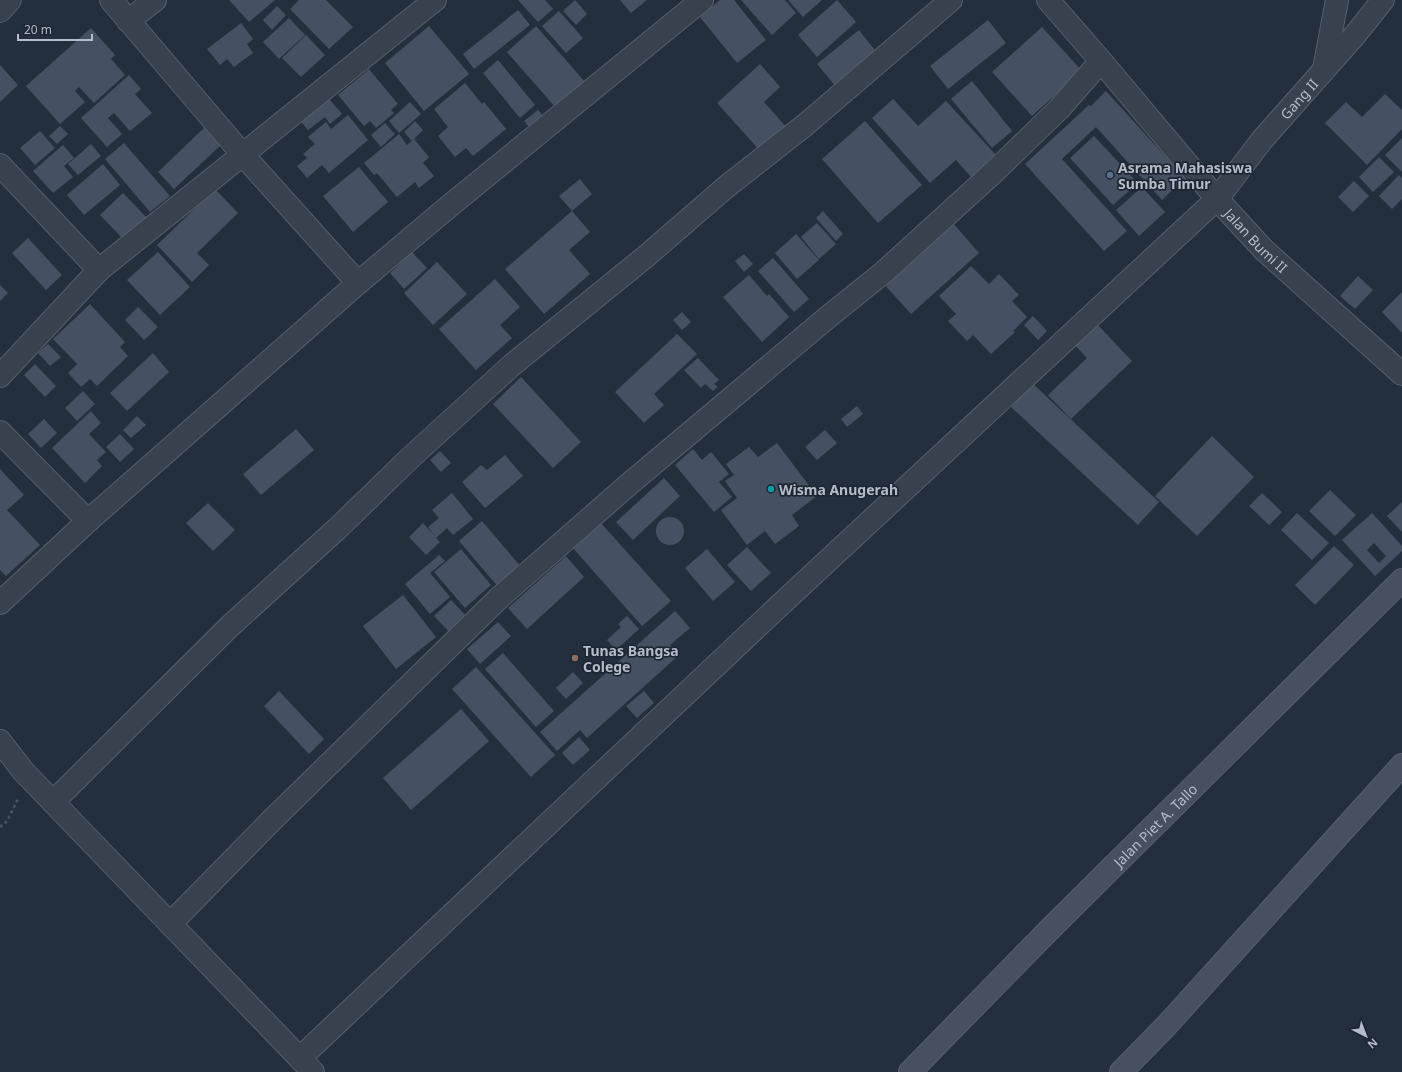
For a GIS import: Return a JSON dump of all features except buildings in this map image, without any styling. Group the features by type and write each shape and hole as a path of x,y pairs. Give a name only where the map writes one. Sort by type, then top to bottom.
{"main road":[{"name":"Jalan Piet A. Tallo","path":"910,1072 1050,928 1402,580"},
{"path":"1121,1072 1167,1025 1402,765"}],"street":[{"path":"0,11 10,0"},
{"path":"111,0 243,154 358,283"},
{"path":"128,21 155,0"},
{"path":"0,376 99,270 435,0"},
{"path":"0,602 88,521 358,283 447,208 702,0"},
{"path":"53,802 230,626 338,528 410,458 512,365 644,258 726,187 805,125 951,0"},
{"name":"Jalan Bumi II","path":"1048,0 1217,199 1264,250 1402,374"},
{"path":"1324,69 1337,0"},
{"name":"Gang II","path":"307,1065 774,611 1217,199 1262,140 1355,35 1383,0"},
{"path":"170,924 272,820 498,598 634,480 828,317 884,272 995,171 1048,119 1101,61"},
{"path":"0,165 99,270"},
{"path":"0,432 88,521"},
{"path":"0,740 23,771 307,1065"}],"path":[{"path":"0,827 7,820 18,799 23,771"}],"place":[{"name":"Asrama Mahasiswa Sumba Timur","path":"1110,175"},
{"name":"Wisma Anugerah","path":"771,489"},
{"name":"Tunas Bangsa Colege","path":"575,658"}]}
